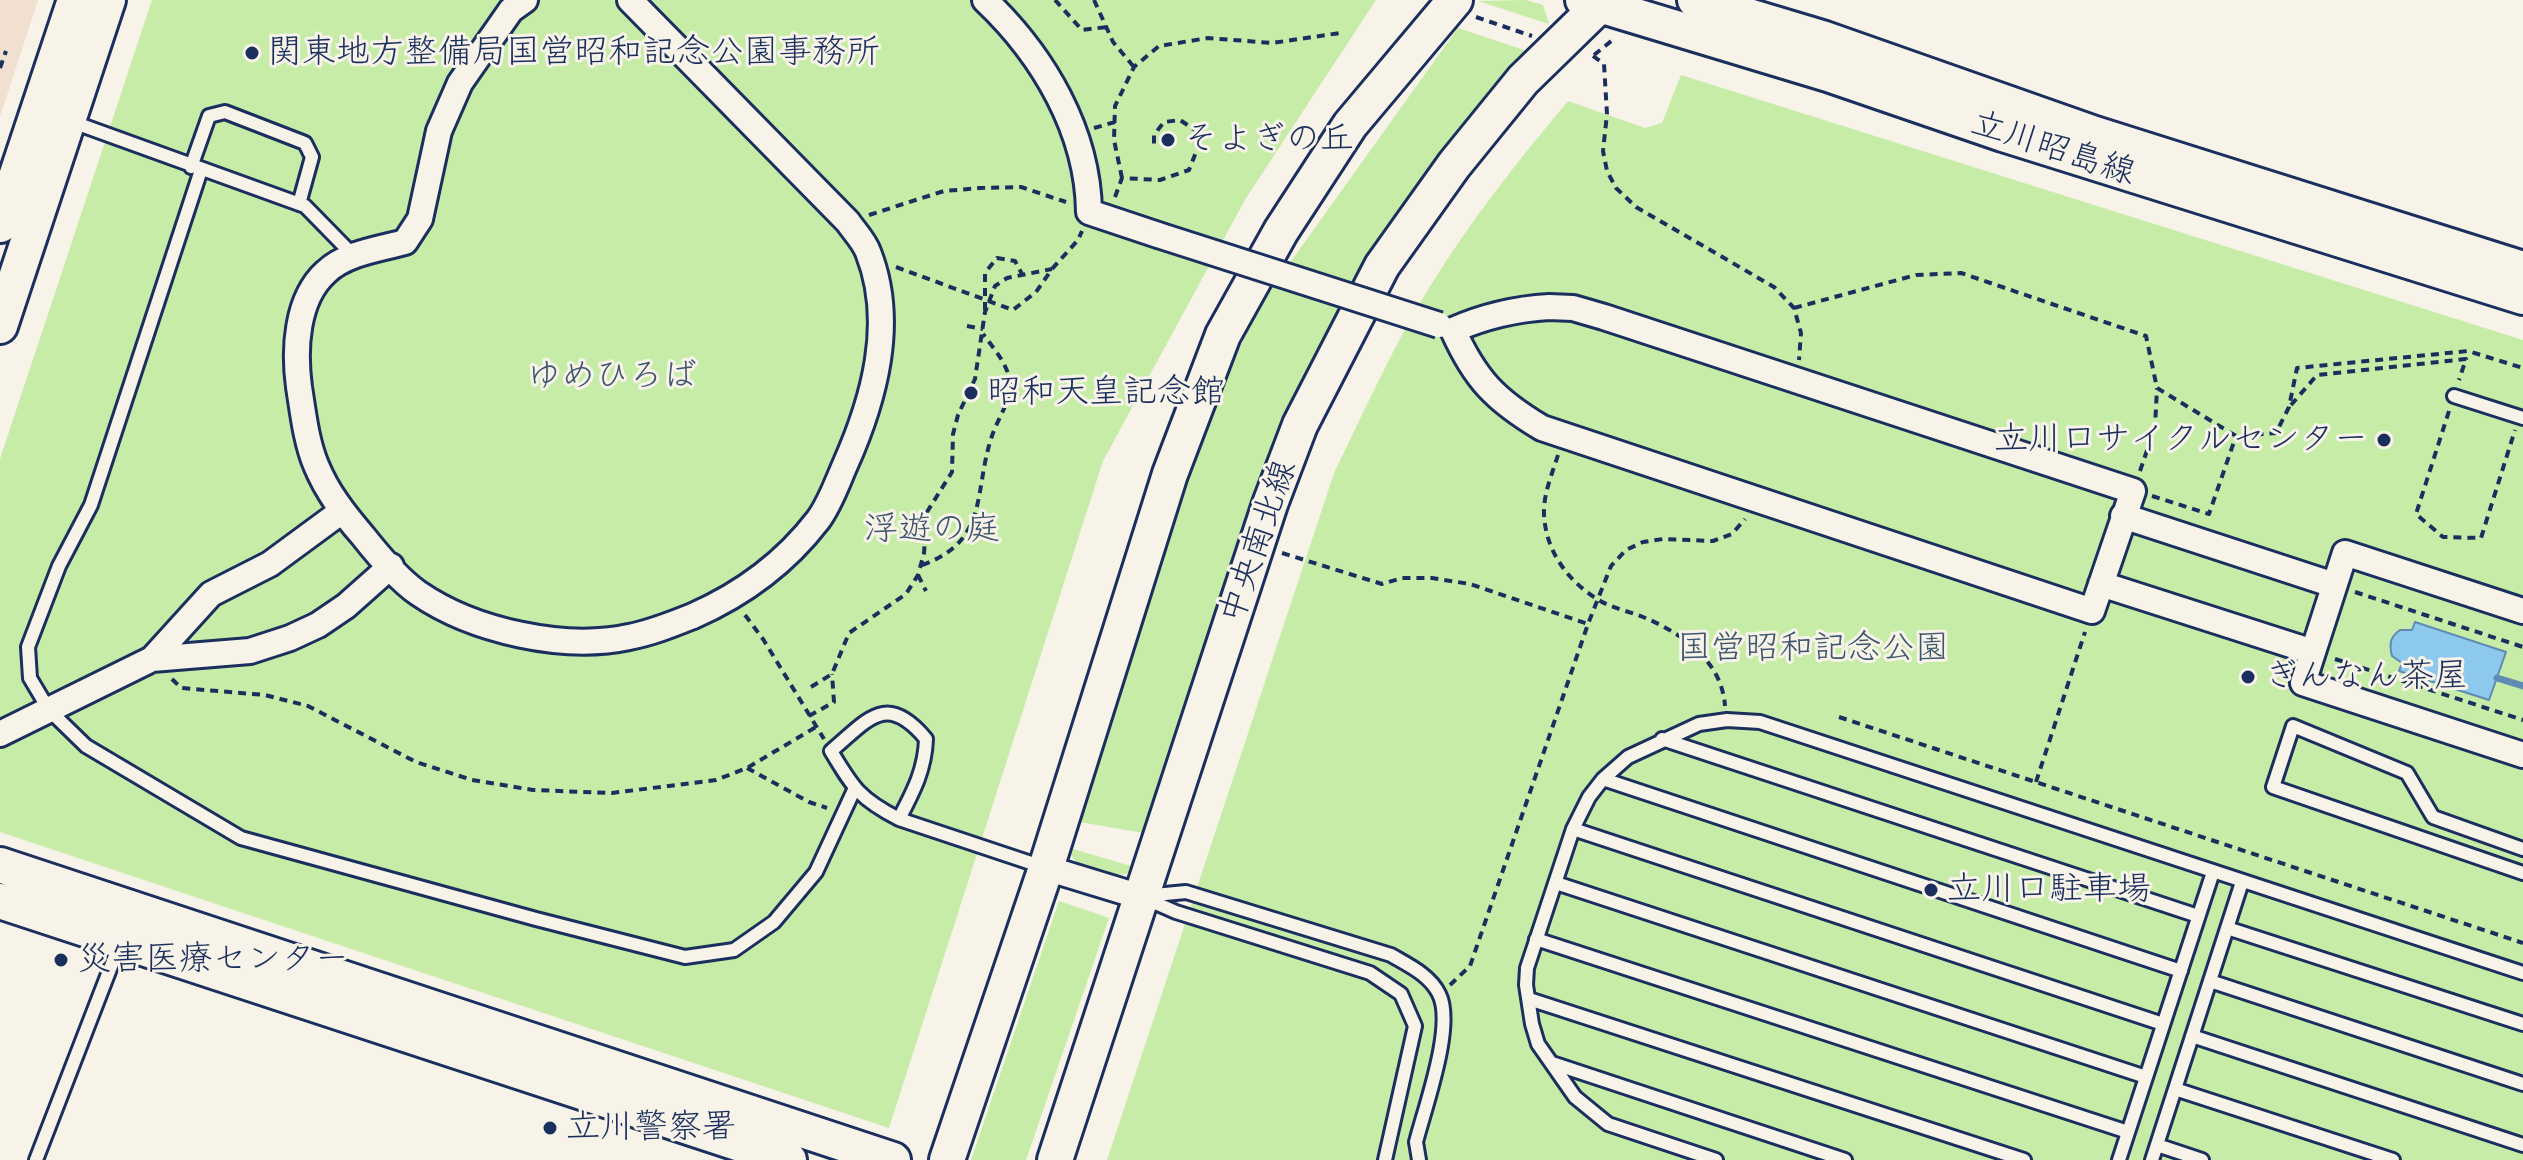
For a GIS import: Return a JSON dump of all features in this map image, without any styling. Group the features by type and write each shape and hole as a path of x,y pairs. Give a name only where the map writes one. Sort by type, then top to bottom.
{"main road":[{"path":"0,225 75,0"},
{"path":"0,326 108,0"},
{"path":"947,1160 1046,868 1170,474 1223,335 1281,231 1350,125 1455,0"},
{"name":"立川昭島線","path":"1695,0 1750,10 2084,130 2523,269"},
{"name":"立川昭島線","path":"1596,1 1828,74 2003,134 2523,297"},
{"name":"中央南北線","path":"1055,1160 1256,545 1300,425 1382,266 1454,165 1523,80 1596,1"},
{"path":"0,865 893,1160"},
{"path":"0,901 789,1160"}],"street":[{"path":"515,3 460,83 439,131 420,219 405,242 354,256 327,270 314,286 299,331 297,372 315,463 342,511 416,592 452,613 502,631 542,639 588,640 628,638 674,624 732,597 769,573 819,519 851,452 876,381 880,343 881,307 868,251 848,222 630,0"},
{"path":"985,0 1013,27 1045,72 1075,133 1089,182 1089,212 1446,328 1518,309 1573,308 2133,491 2092,611 1542,428 1491,392 1446,328"},
{"path":"0,734 152,659 211,594 270,564 342,511"},
{"path":"2123,516 2334,585"},
{"path":"2523,611 2345,553 2303,683 2523,755"},
{"path":"152,659 250,651 290,638 318,625 346,606 391,566"},
{"path":"2101,584 2313,652"},
{"path":"1046,868 1141,897"}],"lane":[{"path":"299,204 312,157 305,143 225,112 209,116 196,168 91,505 59,566 28,647 30,678 49,710 86,746 241,838 685,957 734,950 774,922 816,872 854,790"},
{"path":"67,120 305,206 354,256"},
{"path":"2454,396 2521,417"},
{"path":"899,819 925,762 926,739 913,724 893,711 874,714 831,751 854,790 877,808 899,819 1046,868"},
{"path":"1716,1160 1608,1124 1575,1097 1538,1044 1532,1024 1527,968 1573,829 1589,797 1603,779 1628,757 1699,724 1727,720 1760,722 2523,973"},
{"path":"2523,849 2433,817 2407,773 2293,726 2273,787 2523,873"},
{"path":"1662,739 2198,916"},
{"path":"1603,779 2181,971"},
{"path":"1573,829 2163,1024"},
{"path":"2119,1160 2213,872"},
{"path":"2152,1160 2242,882"},
{"path":"1556,883 2146,1077"},
{"path":"1141,897 1186,892 1391,955 1421,972 1440,994 1445,1029 1416,1142 1419,1160"},
{"path":"1141,897 1176,912 1370,973 1401,994 1415,1026 1385,1160"},
{"path":"2227,928 2523,1024"},
{"path":"1536,939 2128,1132"},
{"path":"36,1160 121,942"},
{"path":"2210,981 2523,1084"},
{"path":"1529,999 2024,1160"},
{"path":"2192,1036 2523,1145"},
{"path":"1552,1063 1845,1160"},
{"path":"2175,1089 2393,1160"},
{"path":"2157,1145 2202,1160"}],"path":[{"path":"1055,0 1082,30 1107,27"},
{"path":"1094,0 1113,42 1134,67"},
{"path":"1107,218 1122,178 1114,140 1115,106 1134,67 1159,46 1208,38 1272,43 1340,33"},
{"path":"0,68 6,51"},
{"path":"1593,56 1604,64 1607,114 1603,151 1607,171 1616,188 1636,207 1774,287 1794,308 1801,333 1795,379"},
{"path":"1122,178 1160,180 1189,170 1198,147 1195,130 1180,120 1164,122 1154,135 1154,147"},
{"path":"848,222 944,191 980,188 1021,187 1070,204"},
{"path":"868,251 891,265 1013,310 1036,292 1064,256"},
{"path":"809,716 834,702 832,674 849,633 906,594 918,575 922,565 927,512 952,472 953,434 958,415 975,379 985,312 985,273 997,258 1015,261 1022,274"},
{"path":"985,312 995,286 1007,278 1052,269"},
{"path":"1794,308 1916,275 1961,273 2146,336 2157,388 2155,427 2133,491 2209,514 2236,436"},
{"path":"922,565 955,549 971,527 991,438 1010,384 1002,359 983,332 967,326"},
{"path":"2468,351 2416,514 2443,537 2481,538 2521,417"},
{"path":"2289,407 2297,368 2468,351 2523,368"},
{"path":"2157,388 2236,436 2276,433 2289,407 2317,375 2466,359"},
{"path":"1563,436 1544,513 1548,541 1558,562 1572,579 1599,601 1675,633 1700,652 1719,676 1727,720"},
{"path":"1440,994 1470,966 1588,624 1611,566 1626,550 1643,542 1663,539 1713,541 1732,534 1743,523 1753,498"},
{"path":"1256,545 1382,584 1402,578 1432,578 1470,584 1588,624"},
{"path":"918,575 926,591"},
{"path":"2334,585 2523,647"},
{"path":"732,597 763,639 831,751"},
{"path":"2036,782 2092,611"},
{"path":"2313,652 2523,720"},
{"path":"152,659 181,688 265,695 308,706 416,762 472,780 533,790 612,793 716,780 747,768 816,727"},
{"path":"811,687 832,674"},
{"path":"1839,717 2523,943"},
{"path":"747,768 809,802 843,814"}],"shaded area":[{"path":"0,0 38,0 0,117"}],"green space":[{"path":"152,0 1376,0 1246,198 1103,461 889,1128 0,832 0,459"},
{"path":"1526,0 1543,5 1549,24 1478,1"},
{"path":"1458,28 1530,52 1380,245 1149,834 1074,821 1195,446 1259,306"},
{"name":"国営昭和記念公園","path":"1681,75 2523,340 2523,1160 1107,1160 1334,473 1403,333 1478,215 1568,101 1645,128 1662,123"},
{"path":"1066,847 1138,868 1116,875 1101,872 1077,864"},
{"path":"1059,901 1109,918 1026,1160 971,1160"}],"water":[{"path":"2415,622 2506,652 2489,700 2399,671 2402,663 2392,656 2391,641 2400,630 2412,630"}],"waterway":[{"path":"2497,678 2523,686"}],"place":[{"name":"関東地方整備局国営昭和記念公園事務所","path":"252,53"},
{"name":"そよぎの丘","path":"1168,140"},
{"name":"昭和天皇記念館","path":"971,393"},
{"name":"立川口サイクルセンター","path":"2384,440"},
{"name":"ぎんなん茶屋","path":"2248,677"},
{"name":"立川口駐車場","path":"1931,890"},
{"name":"災害医療センター","path":"61,960"},
{"name":"立川警察署","path":"550,1128"}],"park label":[{"name":"ゆめひろば","path":"612,377"},
{"name":"浮遊の庭","path":"932,530"}]}
